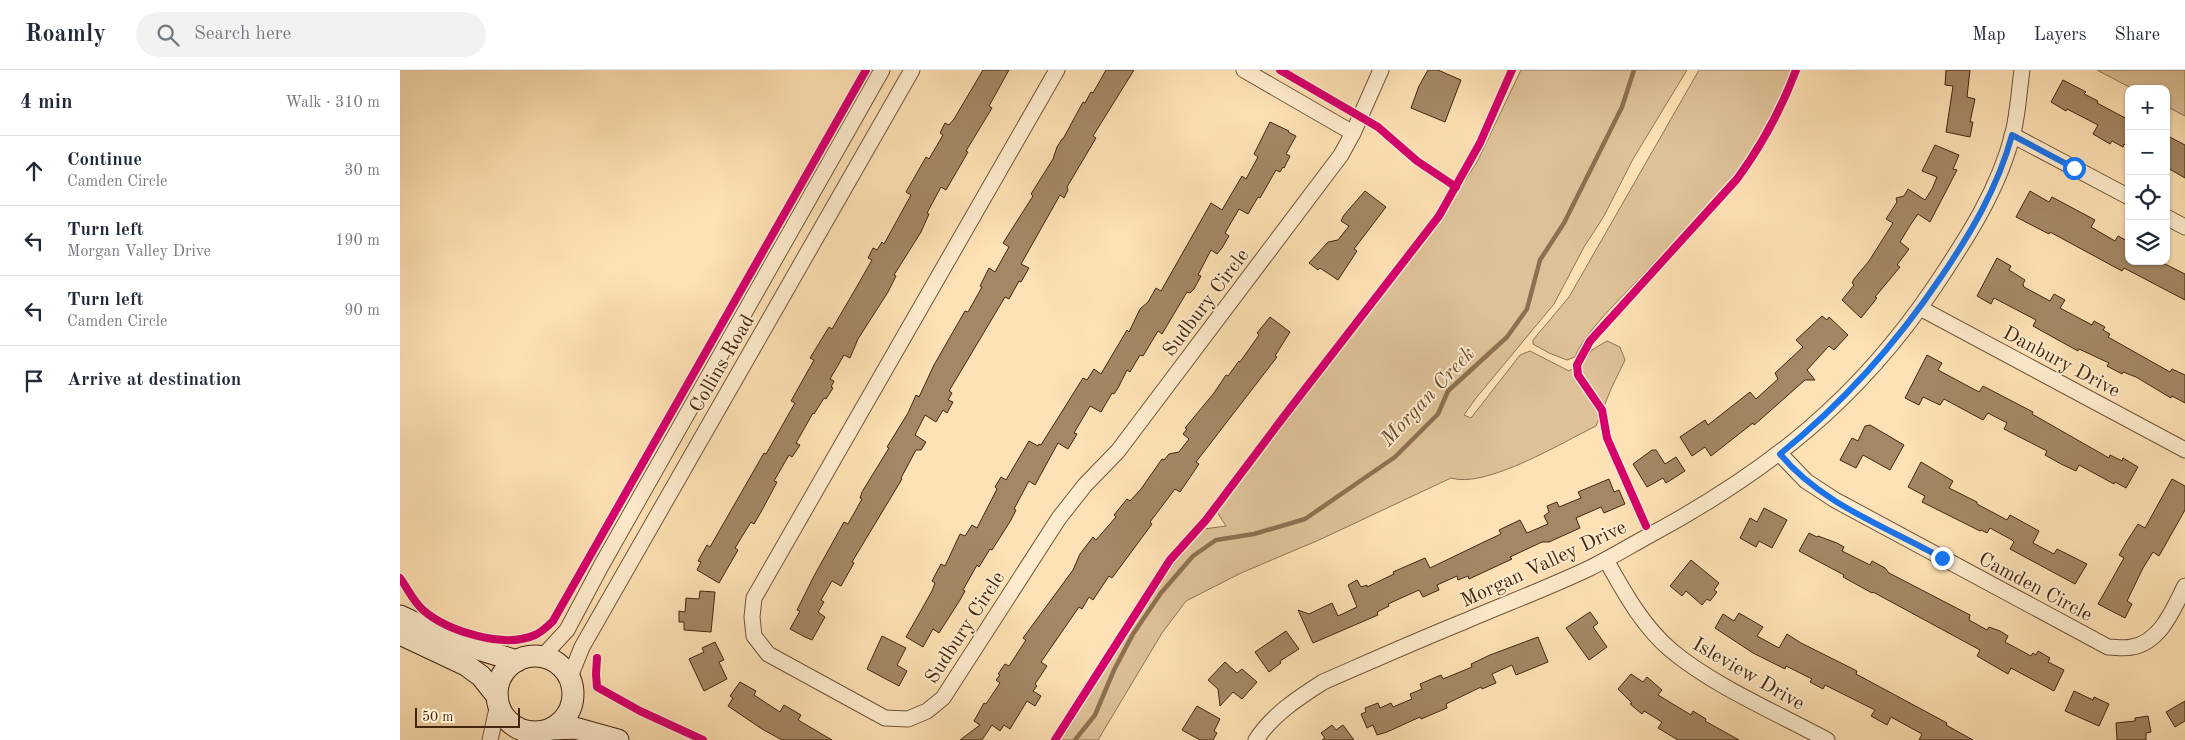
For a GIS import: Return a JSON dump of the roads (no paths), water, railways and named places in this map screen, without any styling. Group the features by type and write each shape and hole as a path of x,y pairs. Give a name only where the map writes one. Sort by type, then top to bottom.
{"street":[{"name":"Collins Road","path":"543,656 567,630 606,557 882,70"},
{"name":"Collins Road","path":"572,685 582,646 912,70"},
{"name":"Sudbury Circle","path":"1057,70 754,598 752,617 754,636 768,654 885,718 908,719 927,711 943,698 1059,518 1085,485 1121,447 1341,154 1353,133 1381,70"},
{"path":"1244,70 1353,133"},
{"name":"Morgan Valley Drive","path":"1256,740 1274,718 1323,682 1606,560 1693,512 1780,454 1836,405 1869,371 1920,308 1981,214 2007,153 2012,135 2022,70"},
{"path":"2012,135 2125,195"},
{"path":"2170,219 2185,228"},
{"name":"Danbury Drive","path":"1920,308 2185,450"},
{"name":"Camden Circle","path":"1780,454 1806,481 1835,500 2108,647 2133,647 2155,636 2167,620 2185,586"},
{"name":"Isleview Drive","path":"1606,560 1634,608 1672,651 1718,682 1827,740"},
{"path":"400,616 455,642 517,660 543,656 559,664 588,715 618,740"},
{"path":"400,634 466,664 481,676 498,700 501,712 512,725 527,732 538,734 575,728 618,740"},
{"path":"490,740 498,700 498,688 504,672 517,660"},
{"path":"538,734 566,718 573,702 572,685"}],"waterway":[{"name":"Morgan Creek","path":"1075,740 1095,715 1114,670 1133,634 1161,593 1193,556 1216,540 1254,534 1305,519 1395,457 1438,414 1448,391 1507,337 1527,309 1540,260 1564,223 1622,107 1634,70"}]}
